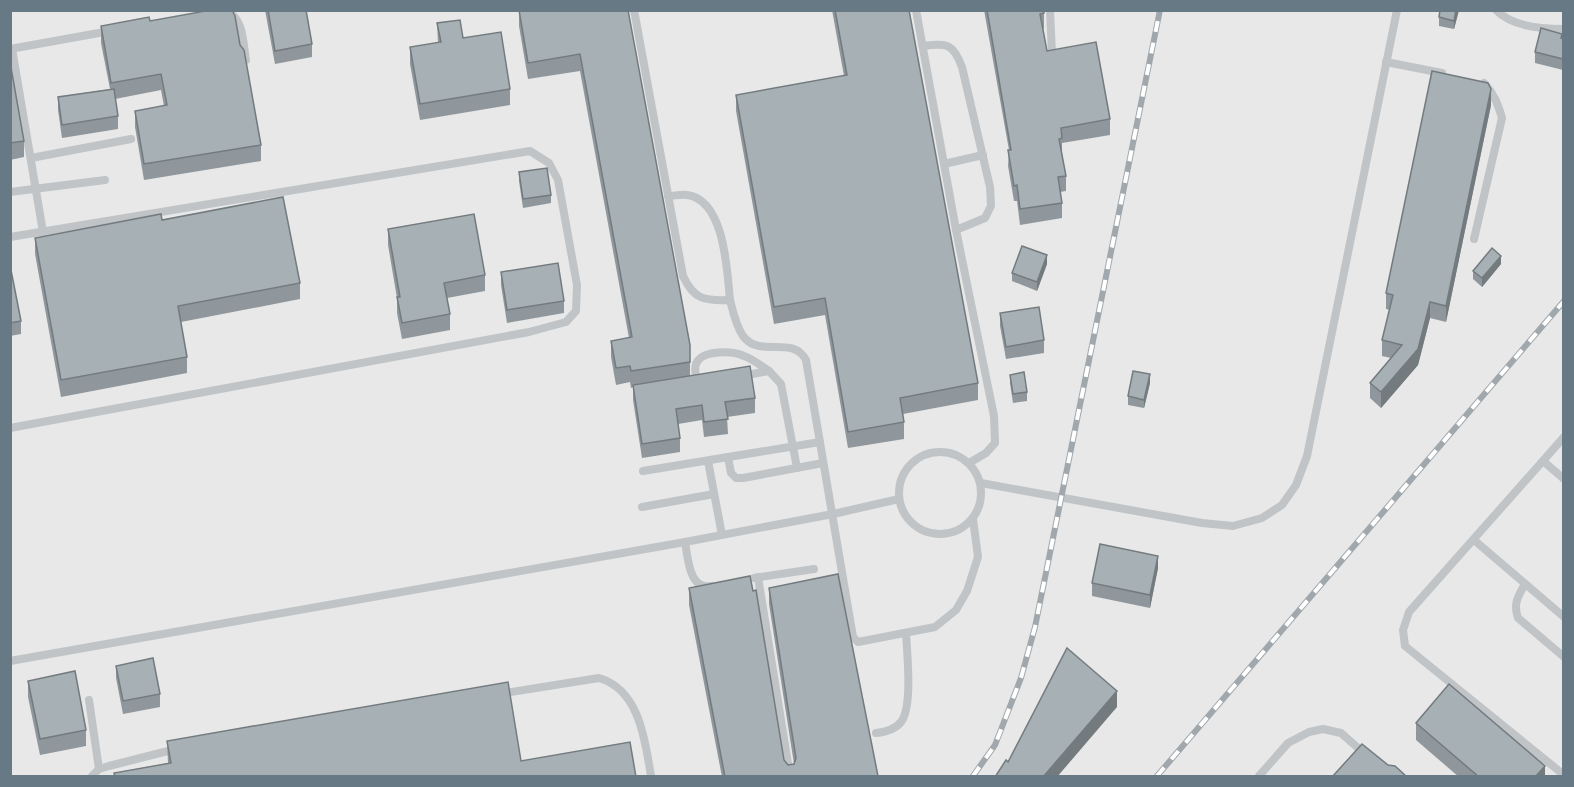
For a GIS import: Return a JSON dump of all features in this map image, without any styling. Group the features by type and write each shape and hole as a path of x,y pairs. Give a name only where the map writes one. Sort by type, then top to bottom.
{"lane":[{"path":"634,10 683,276 689,289 695,295 711,301 730,300"},
{"path":"916,10 956,230 994,417 994,443 986,453 969,463"},
{"path":"1050,10 1052,54"},
{"path":"981,483 1202,523 1233,526 1262,518 1282,505 1296,485 1307,456 1397,10"},
{"path":"1496,10 1502,17 1523,23 1563,29"},
{"path":"222,11 231,12 237,18 246,60"},
{"path":"43,232 11,49 117,30"},
{"path":"923,46 944,44 956,51 962,67 990,187 991,206 985,218 956,230"},
{"path":"1386,62 1450,75"},
{"path":"1472,80 1482,82 1492,92 1498,102 1502,118 1474,239"},
{"path":"31,158 131,139"},
{"path":"10,237 530,151 549,163 558,180 577,285 576,311 566,322 529,332 10,428"},
{"path":"944,164 982,155"},
{"path":"10,192 105,180"},
{"path":"668,196 688,195 713,213 719,226 730,300 736,322 744,338 755,345 769,348 795,347 802,352 806,360 853,637 858,642 935,627 956,610 967,591 978,557 973,519"},
{"path":"697,383 695,368 697,361 703,357 724,352 746,356 769,371 781,384 797,468"},
{"path":"728,378 769,371"},
{"path":"686,385 707,381"},
{"path":"1563,437 1409,612 1403,630 1405,646 1563,775"},
{"path":"643,471 819,442"},
{"path":"934,452 947,452 969,463 981,483 982,498 973,519 963,528 951,534 937,535 923,531 912,523 903,512 899,499 903,474 911,463 921,456 934,452"},
{"path":"728,457 731,473 736,478 824,463"},
{"path":"708,461 722,535"},
{"path":"1543,461 1563,479"},
{"path":"642,507 714,494"},
{"path":"10,662 685,542 899,499"},
{"path":"1474,540 1563,617"},
{"path":"685,542 691,572 697,584 705,588 726,584"},
{"path":"747,579 814,569"},
{"path":"758,577 790,777"},
{"path":"1525,584 1516,599 1515,609 1518,618 1563,657"},
{"path":"876,733 888,732 900,724 906,715 908,685 906,633"},
{"path":"486,696 599,678 611,682 630,700 642,728 651,777"},
{"path":"89,700 99,769"},
{"path":"1258,777 1288,743 1309,732 1323,729 1341,733 1375,762"},
{"path":"92,777 99,769 184,748"}],"shaded area":[{"path":"10,11 1563,11 1563,776 11,776"}],"building":[{"path":"211,10 232,10 235,16 240,45 244,50 261,145 144,164 135,111 167,105 161,74 111,83 101,26 149,17 150,21"},
{"path":"268,10 306,10 312,44 275,51"},
{"path":"519,10 628,10 690,345 690,362 631,371 630,366 616,368 611,341 632,337 580,54 528,63"},
{"path":"835,10 909,10 978,383 900,398 904,422 848,432 825,298 774,307 736,95 847,75"},
{"path":"987,10 1044,10 1044,13 1040,14 1047,51 1096,42 1110,119 1061,128 1062,138 1059,139 1066,176 1058,177 1062,203 1020,209 1017,185 1014,186 1008,150 1011,150"},
{"path":"1440,10 1456,10 1454,21 1439,17"},
{"path":"460,20 463,38 501,32 510,89 420,104 410,47 441,42 437,23"},
{"path":"1541,28 1562,34 1563,59 1535,52"},
{"path":"10,62 24,141 10,143"},
{"path":"1432,71 1488,83 1491,89 1446,306 1430,302 1418,349 1381,392 1370,383 1402,345 1382,340 1393,295 1386,293"},
{"path":"114,89 118,116 62,125 58,97"},
{"path":"547,168 551,195 523,199 519,172"},
{"path":"283,197 300,283 178,306 187,357 61,380 35,238 161,214 162,220"},
{"path":"474,214 485,275 444,283 450,314 402,323 397,297 400,297 388,229"},
{"path":"1022,246 1047,255 1037,282 1012,273"},
{"path":"1492,248 1501,256 1482,278 1473,271"},
{"path":"558,263 564,301 507,310 501,272"},
{"path":"10,265 21,321 10,323"},
{"path":"1039,307 1044,340 1006,347 1000,313"},
{"path":"750,366 755,398 725,402 728,419 704,422 702,405 676,409 680,438 642,444 633,385"},
{"path":"1133,371 1150,374 1144,400 1128,396"},
{"path":"1024,372 1027,392 1013,394 1010,375"},
{"path":"1100,544 1158,556 1150,595 1092,583"},
{"path":"838,574 878,776 725,777 689,588 750,576 753,591 756,590 784,760 788,765 794,764 796,758 769,588"},
{"path":"1067,648 1117,691 1043,777 995,777 1006,760 1008,762"},
{"path":"153,658 160,694 123,701 116,666"},
{"path":"75,671 86,730 40,739 28,681"},
{"path":"508,682 521,761 630,742 636,777 115,777 114,773 171,763 167,741"},
{"path":"1449,684 1545,766 1535,777 1479,777 1416,723"},
{"path":"1362,744 1388,765 1395,766 1407,777 1332,777"}],"railway":[{"path":"973,776 995,745 1021,678 1035,627 1160,10"},
{"path":"1157,776 1564,301"}]}
